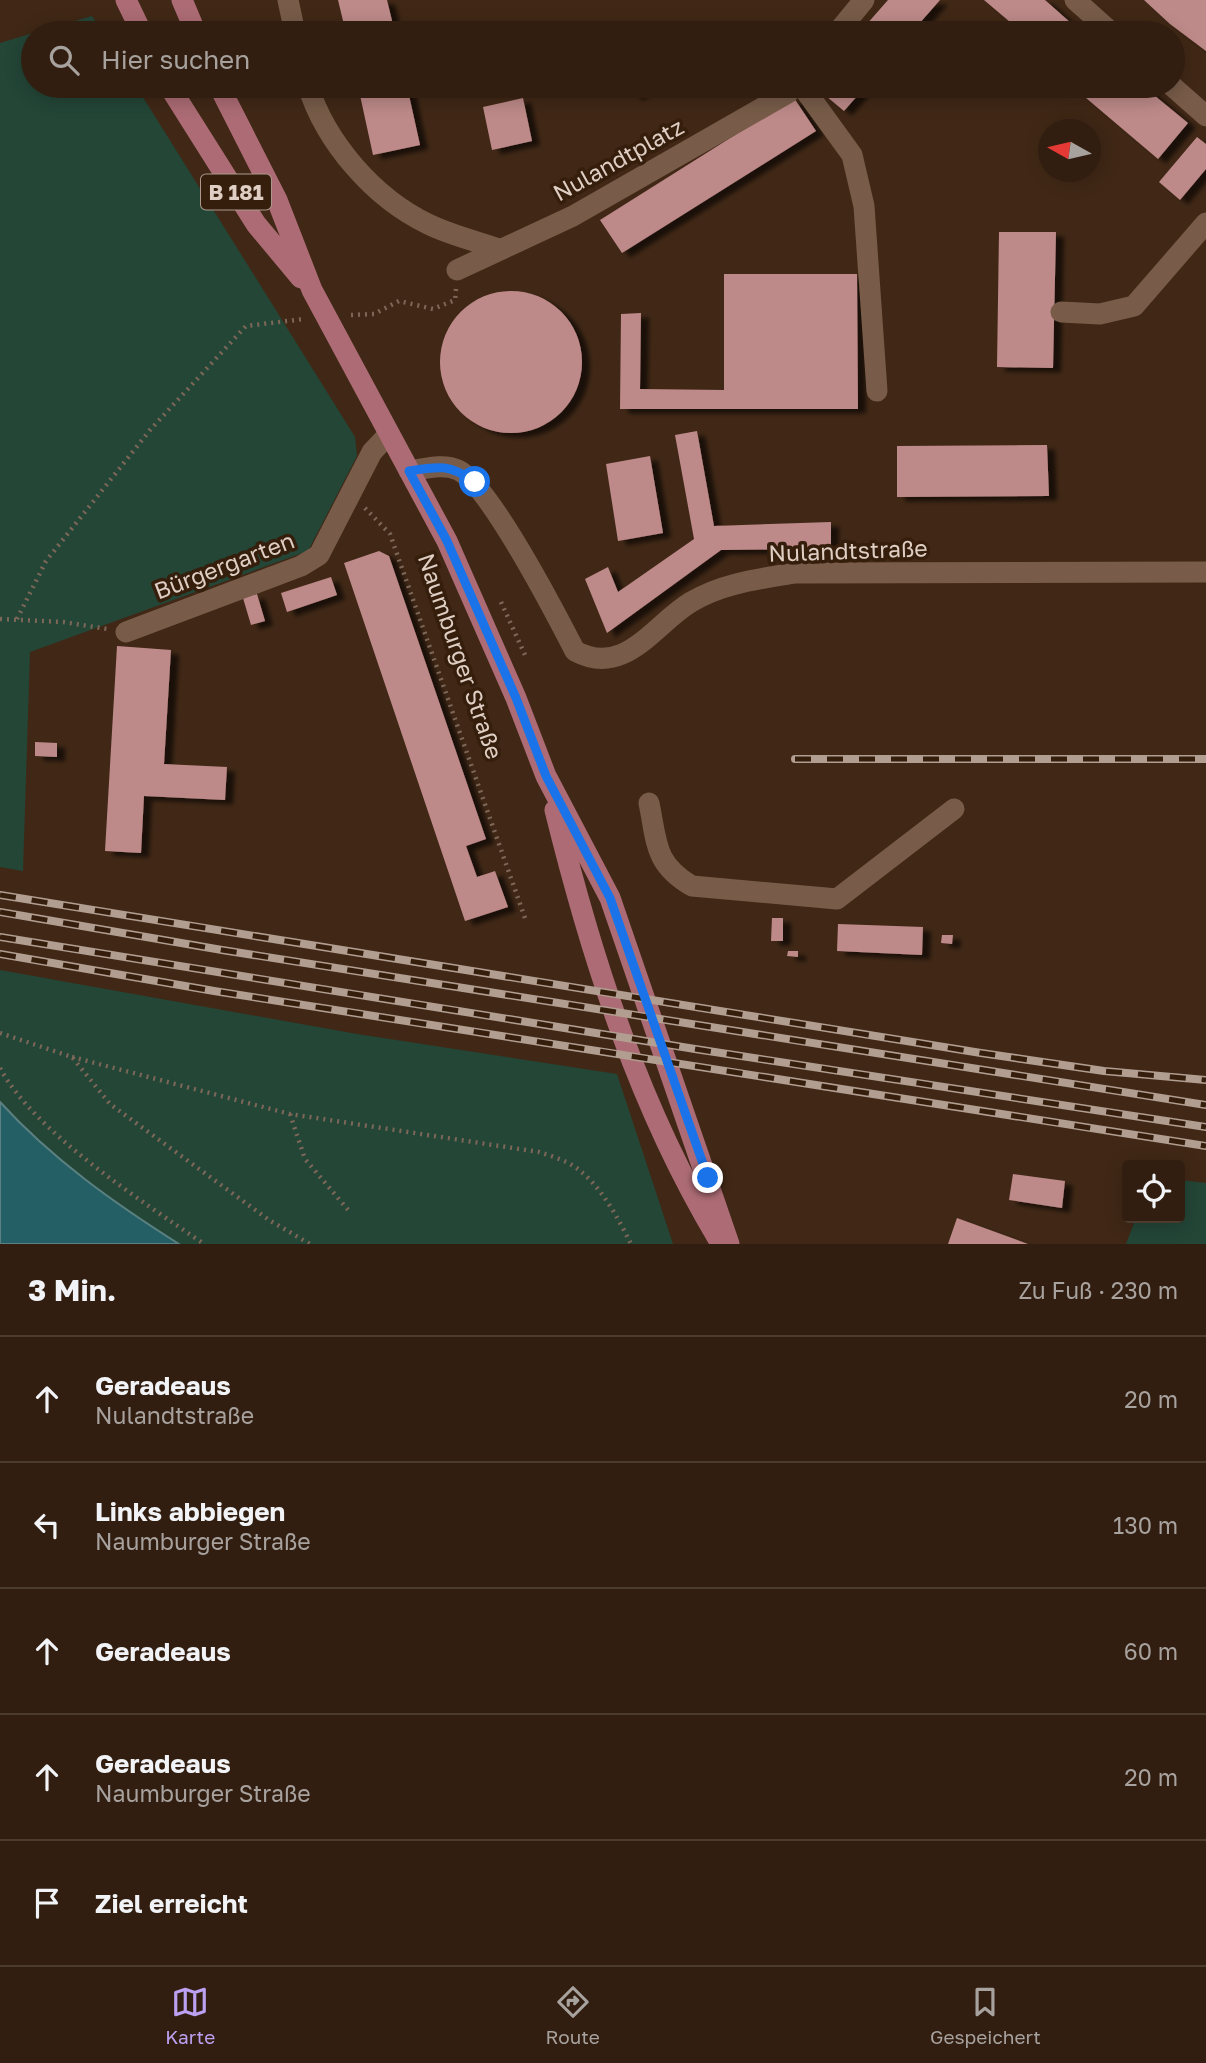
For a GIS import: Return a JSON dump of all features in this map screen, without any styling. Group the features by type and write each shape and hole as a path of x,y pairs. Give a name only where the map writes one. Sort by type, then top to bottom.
{"main road":[{"path":"126,0 136,21"},
{"path":"182,0 191,21"},
{"name":"Naumburger Straße","path":"177,98 256,224 312,290"},
{"name":"Naumburger Straße","path":"225,98 277,200 312,290 452,553 516,698 546,776 610,898 729,1244"},
{"name":"Naumburger Straße","path":"546,776 580,911 643,1091 691,1194 721,1244"}],"street":[{"path":"288,0 292,21"},
{"path":"847,21 864,0"},
{"path":"1074,0 1098,21"},
{"path":"1185,97 1206,116"},
{"path":"312,98 333,140 375,188 428,224 499,249"},
{"name":"Nulandtplatz","path":"457,270 573,216 779,98"},
{"path":"811,98 852,155 864,206 877,391"},
{"path":"1061,312 1100,314 1134,306 1206,223"},
{"path":"350,497 372,452 389,434"},
{"name":"Nulandtstraße","path":"409,471 437,467 457,469 475,482 547,595 575,651 595,658 629,654 690,603 735,583 795,573 1206,572"},
{"name":"Bürgergarten","path":"126,632 301,566 319,555 350,497"},
{"path":"649,803 660,857 672,875 692,886 837,899 954,809"}],"path":[{"path":"17,620 30,589 61,542 150,430 246,326 326,316 374,314 399,301 433,309 455,300 457,270"},
{"name":"Naumburger Straße","path":"350,497 377,518 390,534 525,918"},
{"path":"0,619 63,622 126,632"},
{"path":"0,1033 72,1057 290,1114 488,1143 558,1159 575,1167 589,1180 604,1198 631,1244"},
{"path":"72,1057 110,1104 269,1220 310,1244"},
{"path":"0,1068 12,1091 49,1125 129,1192 204,1244"},
{"path":"290,1114 305,1159 349,1211"}],"green space":[{"path":"92,16 95,21 75,21"},
{"path":"21,37 21,98 143,98 355,437 357,456 308,551 30,652 23,871 0,867 0,43"},
{"path":"0,970 357,1034 617,1074 673,1244 179,1244 131,1213 62,1161 0,1102"},
{"path":"1185,1181 1206,1183 1206,1244 1126,1244 1134,1223 1185,1223"}],"water":[{"path":"0,1102 62,1161 131,1213 179,1244 0,1244"}],"building":[{"path":"338,0 387,0 392,21 343,21"},
{"path":"888,0 940,0 922,21 870,21"},
{"path":"984,0 1045,0 1069,21 1009,21"},
{"path":"1144,0 1206,0 1206,51 1185,35 1185,21 1167,21"},
{"path":"361,98 410,98 420,145 373,155"},
{"path":"523,98 532,141 492,150 483,107"},
{"path":"794,98 816,131 622,253 600,220"},
{"path":"828,98 855,98 844,111"},
{"path":"1086,98 1158,98 1188,123 1158,159"},
{"path":"1197,137 1206,144 1206,169 1180,200 1159,182"},
{"path":"999,232 1056,232 1053,368 997,367"},
{"path":"724,274 857,274 858,409 620,409 621,314 641,313 640,389 724,390"},
{"path":"511,291 538,296 561,312 577,335 582,362 577,389 561,412 538,428 511,433 484,428 461,412 445,389 440,362 445,335 461,312 484,296"},
{"path":"697,431 714,526 831,522 831,549 721,550 607,633 585,579 608,567 618,592 694,539 675,435"},
{"path":"1047,445 1049,496 897,497 897,446"},
{"path":"650,456 663,533 618,541 606,464"},
{"path":"379,551 389,556 486,839 466,846 477,877 495,871 508,907 465,921 344,563"},
{"path":"331,577 337,595 287,612 281,593"},
{"path":"257,594 265,621 251,625 243,598"},
{"path":"117,646 171,650 164,764 227,767 225,800 144,796 141,853 105,851"},
{"path":"35,742 57,743 57,757 35,756"},
{"path":"772,918 783,918 783,941 771,941"},
{"path":"838,924 923,927 922,955 837,951"},
{"path":"942,935 953,935 952,944 941,943"},
{"path":"788,951 798,951 798,957 787,956"},
{"path":"1013,1174 1065,1181 1062,1208 1009,1200"},
{"path":"957,1218 1028,1244 948,1244"}],"railway":[{"path":"795,759 1206,759"},
{"path":"0,895 981,1053 1104,1071 1206,1080"},
{"path":"0,912 222,950 1206,1105"},
{"path":"0,937 695,1049 1206,1127"},
{"path":"0,954 214,991 1206,1146"}],"route":[{"path":"475,482 457,469 437,467 409,471 447,541 516,698 546,776 610,898 708,1178"}]}
